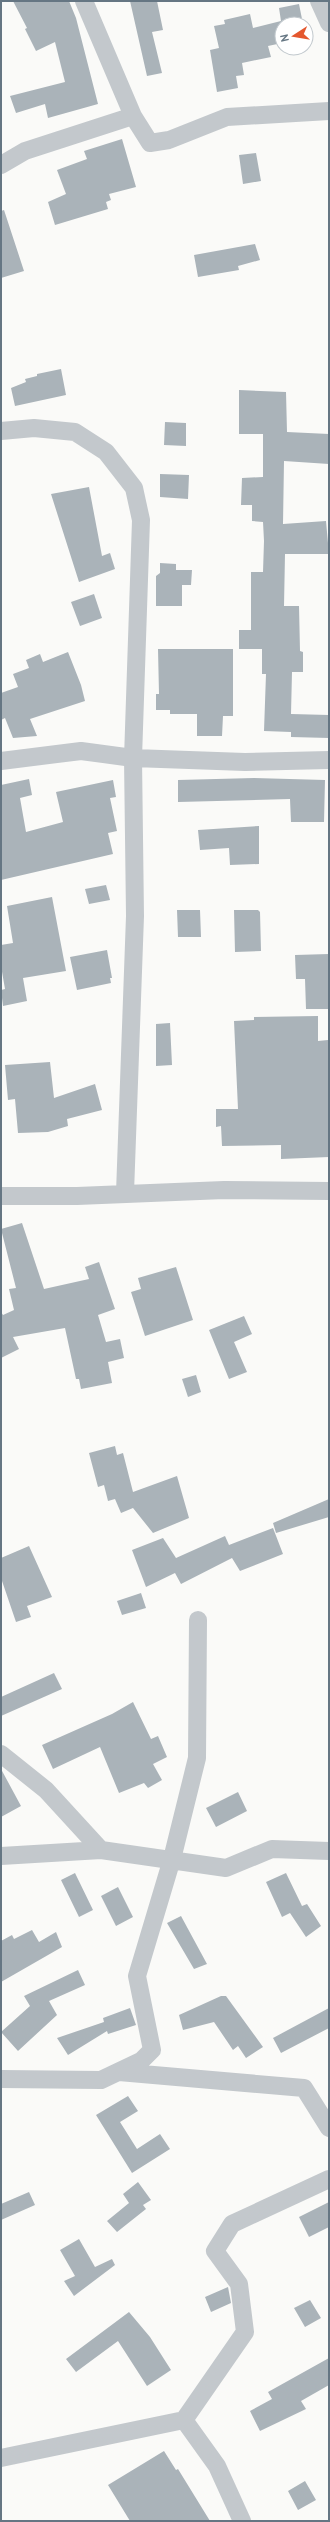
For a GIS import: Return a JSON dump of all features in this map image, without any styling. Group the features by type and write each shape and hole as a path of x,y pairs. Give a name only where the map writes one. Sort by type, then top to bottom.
{"street":[{"path":"84,1 133,116 150,143 169,140 227,117 329,111"},
{"path":"319,1 329,23"},
{"path":"1,165 25,151 133,116"},
{"path":"1,431 34,428 75,432 106,452 134,488 141,520 135,630 133,758 135,916 125,1194"},
{"path":"1,761 80,751 133,758 245,762 329,760"},
{"path":"1,1196 125,1194 224,1190 329,1191"},
{"path":"1,2079 101,2080 141,2061 152,2050 137,1976 172,1859 197,1758 198,1620"},
{"path":"1,1754 46,1790 101,1850"},
{"path":"1,1856 101,1850 172,1859 226,1868 272,1849 329,1851"},
{"path":"118,2072 304,2088 329,2128"},
{"path":"1,2458 184,2420 245,2332 239,2284 215,2251 232,2224 329,2179"},
{"path":"184,2420 218,2466 242,2521"}],"building":[{"path":"13,1 69,1 76,18 98,104 48,118 45,104 16,113 10,96 65,82 55,42 36,51 25,29 27,28"},
{"path":"130,1 157,1 163,30 152,32 162,73 147,76"},
{"path":"299,4 301,16 280,16 279,8"},
{"path":"250,14 253,28 274,23 274,45 268,46 271,57 242,63 244,75 236,76 238,88 217,92 210,50 219,48 214,26 225,24 224,20"},
{"path":"122,139 136,187 109,194 111,200 106,202 108,209 55,225 48,202 66,194 57,170 87,159 84,151"},
{"path":"256,153 261,181 243,184 239,155"},
{"path":"4,210 24,271 1,278 1,211"},
{"path":"255,244 260,260 238,266 239,270 198,277 194,255"},
{"path":"61,369 66,395 15,406 11,388 26,382 25,379 37,376 37,374"},
{"path":"239,390 286,392 287,432 329,434 329,464 284,461 283,524 326,521 329,554 285,554 284,606 299,606 300,651 303,652 303,672 292,672 291,714 329,715 329,738 291,737 291,732 264,731 266,674 262,674 262,649 239,649 239,630 251,630 251,572 263,572 264,541 263,522 252,521 252,505 241,505 242,478 263,477 263,434 239,434"},
{"path":"165,422 186,423 186,446 164,445"},
{"path":"160,474 189,475 188,499 160,497"},
{"path":"89,487 102,556 110,553 115,569 79,582 51,494"},
{"path":"160,563 176,564 176,570 192,570 191,585 182,585 182,606 156,606 156,576 160,573"},
{"path":"94,594 102,618 80,626 71,602"},
{"path":"158,649 233,649 233,716 223,716 222,736 197,736 197,714 170,714 170,710 156,710 156,694 159,694"},
{"path":"68,652 81,685 85,701 30,719 37,736 13,738 5,718 1,720 1,693 18,687 13,674 29,668 26,660 40,654 43,662"},
{"path":"254,778 325,780 324,822 291,822 290,799 178,802 178,780"},
{"path":"29,779 32,795 20,798 26,832 63,822 56,792 113,780 116,797 110,798 117,831 108,833 113,854 1,880 1,785"},
{"path":"259,826 259,864 230,865 229,848 200,850 198,830"},
{"path":"106,885 110,900 89,904 85,889"},
{"path":"52,897 66,971 23,978 27,1001 3,1006 1,990 5,989 1,966 1,945 13,943 7,906"},
{"path":"177,910 200,910 201,937 178,937"},
{"path":"234,910 258,910 260,912 261,951 235,952"},
{"path":"107,950 112,978 110,978 111,983 77,990 70,957"},
{"path":"329,954 329,1009 306,1009 305,979 296,979 295,955"},
{"path":"318,1016 318,1041 328,1040 329,1157 281,1159 281,1145 222,1146 221,1126 216,1127 216,1109 238,1109 234,1021 254,1020 254,1017"},
{"path":"170,1023 172,1065 156,1066 156,1024"},
{"path":"50,1062 54,1098 95,1084 102,1110 67,1119 68,1126 48,1132 18,1133 15,1099 8,1100 5,1065"},
{"path":"22,1223 44,1289 89,1279 85,1267 99,1262 115,1309 98,1315 106,1342 120,1339 124,1358 108,1362 112,1383 81,1389 79,1379 76,1379 65,1328 13,1337 19,1349 1,1358 1,1312 3,1315 14,1310 9,1289 16,1288 1,1229"},
{"path":"176,1267 193,1320 145,1336 131,1292 141,1289 138,1278"},
{"path":"244,1316 252,1334 234,1342 247,1372 229,1379 209,1330"},
{"path":"196,1375 201,1392 188,1397 182,1379"},
{"path":"115,1446 117,1455 123,1453 133,1492 177,1476 189,1518 153,1533 133,1508 121,1513 115,1499 108,1501 104,1485 98,1487 89,1453"},
{"path":"329,1499 329,1517 276,1533 273,1523"},
{"path":"273,1528 283,1554 240,1571 232,1558 181,1584 175,1573 146,1587 132,1550 163,1538 176,1558 225,1536 229,1545"},
{"path":"29,1546 52,1597 27,1606 31,1617 16,1622 1,1578 1,1558"},
{"path":"141,1593 146,1608 122,1615 117,1601"},
{"path":"54,1673 62,1689 1,1716 1,1697"},
{"path":"133,1702 151,1739 158,1736 167,1757 153,1764 162,1780 148,1788 144,1783 119,1793 100,1747 53,1769 42,1745 112,1714"},
{"path":"1,1769 21,1806 1,1817"},
{"path":"238,1792 247,1811 216,1827 206,1808"},
{"path":"75,1873 93,1910 79,1917 61,1880"},
{"path":"286,1873 302,1906 307,1904 321,1926 306,1937 290,1913 282,1917 266,1882"},
{"path":"118,1887 133,1917 116,1926 101,1896"},
{"path":"181,1916 207,1964 194,1969 167,1923"},
{"path":"32,1930 39,1942 56,1932 62,1947 1,1982 1,1941 12,1935 14,1939"},
{"path":"78,1970 85,1985 49,2001 57,2015 18,2051 1,2032 30,2006 24,1996"},
{"path":"221,1996 226,1996 263,2047 246,2058 238,2046 233,2050 214,2022 183,2030 179,2015"},
{"path":"130,2008 136,2025 108,2034 107,2031 68,2055 57,2038 104,2022 103,2018"},
{"path":"329,2008 329,2028 281,2053 273,2038"},
{"path":"128,2096 138,2111 120,2122 137,2149 160,2134 170,2149 132,2173 96,2115"},
{"path":"138,2182 151,2200 143,2205 146,2209 117,2232 107,2221 129,2203 123,2194"},
{"path":"29,2192 35,2205 1,2220 1,2204"},
{"path":"329,2202 329,2227 309,2237 299,2217"},
{"path":"79,2239 95,2267 112,2259 115,2265 74,2296 64,2281 75,2276 60,2250"},
{"path":"228,2287 231,2303 211,2312 205,2297"},
{"path":"310,2300 321,2318 305,2327 294,2308"},
{"path":"129,2312 150,2337 171,2370 147,2386 118,2341 76,2372 66,2359"},
{"path":"329,2358 329,2385 301,2401 306,2409 260,2431 250,2411 272,2399 268,2392"},
{"path":"164,2451 176,2470 178,2469 210,2521 130,2521 108,2485"},
{"path":"305,2481 316,2500 298,2510 288,2491"}]}
